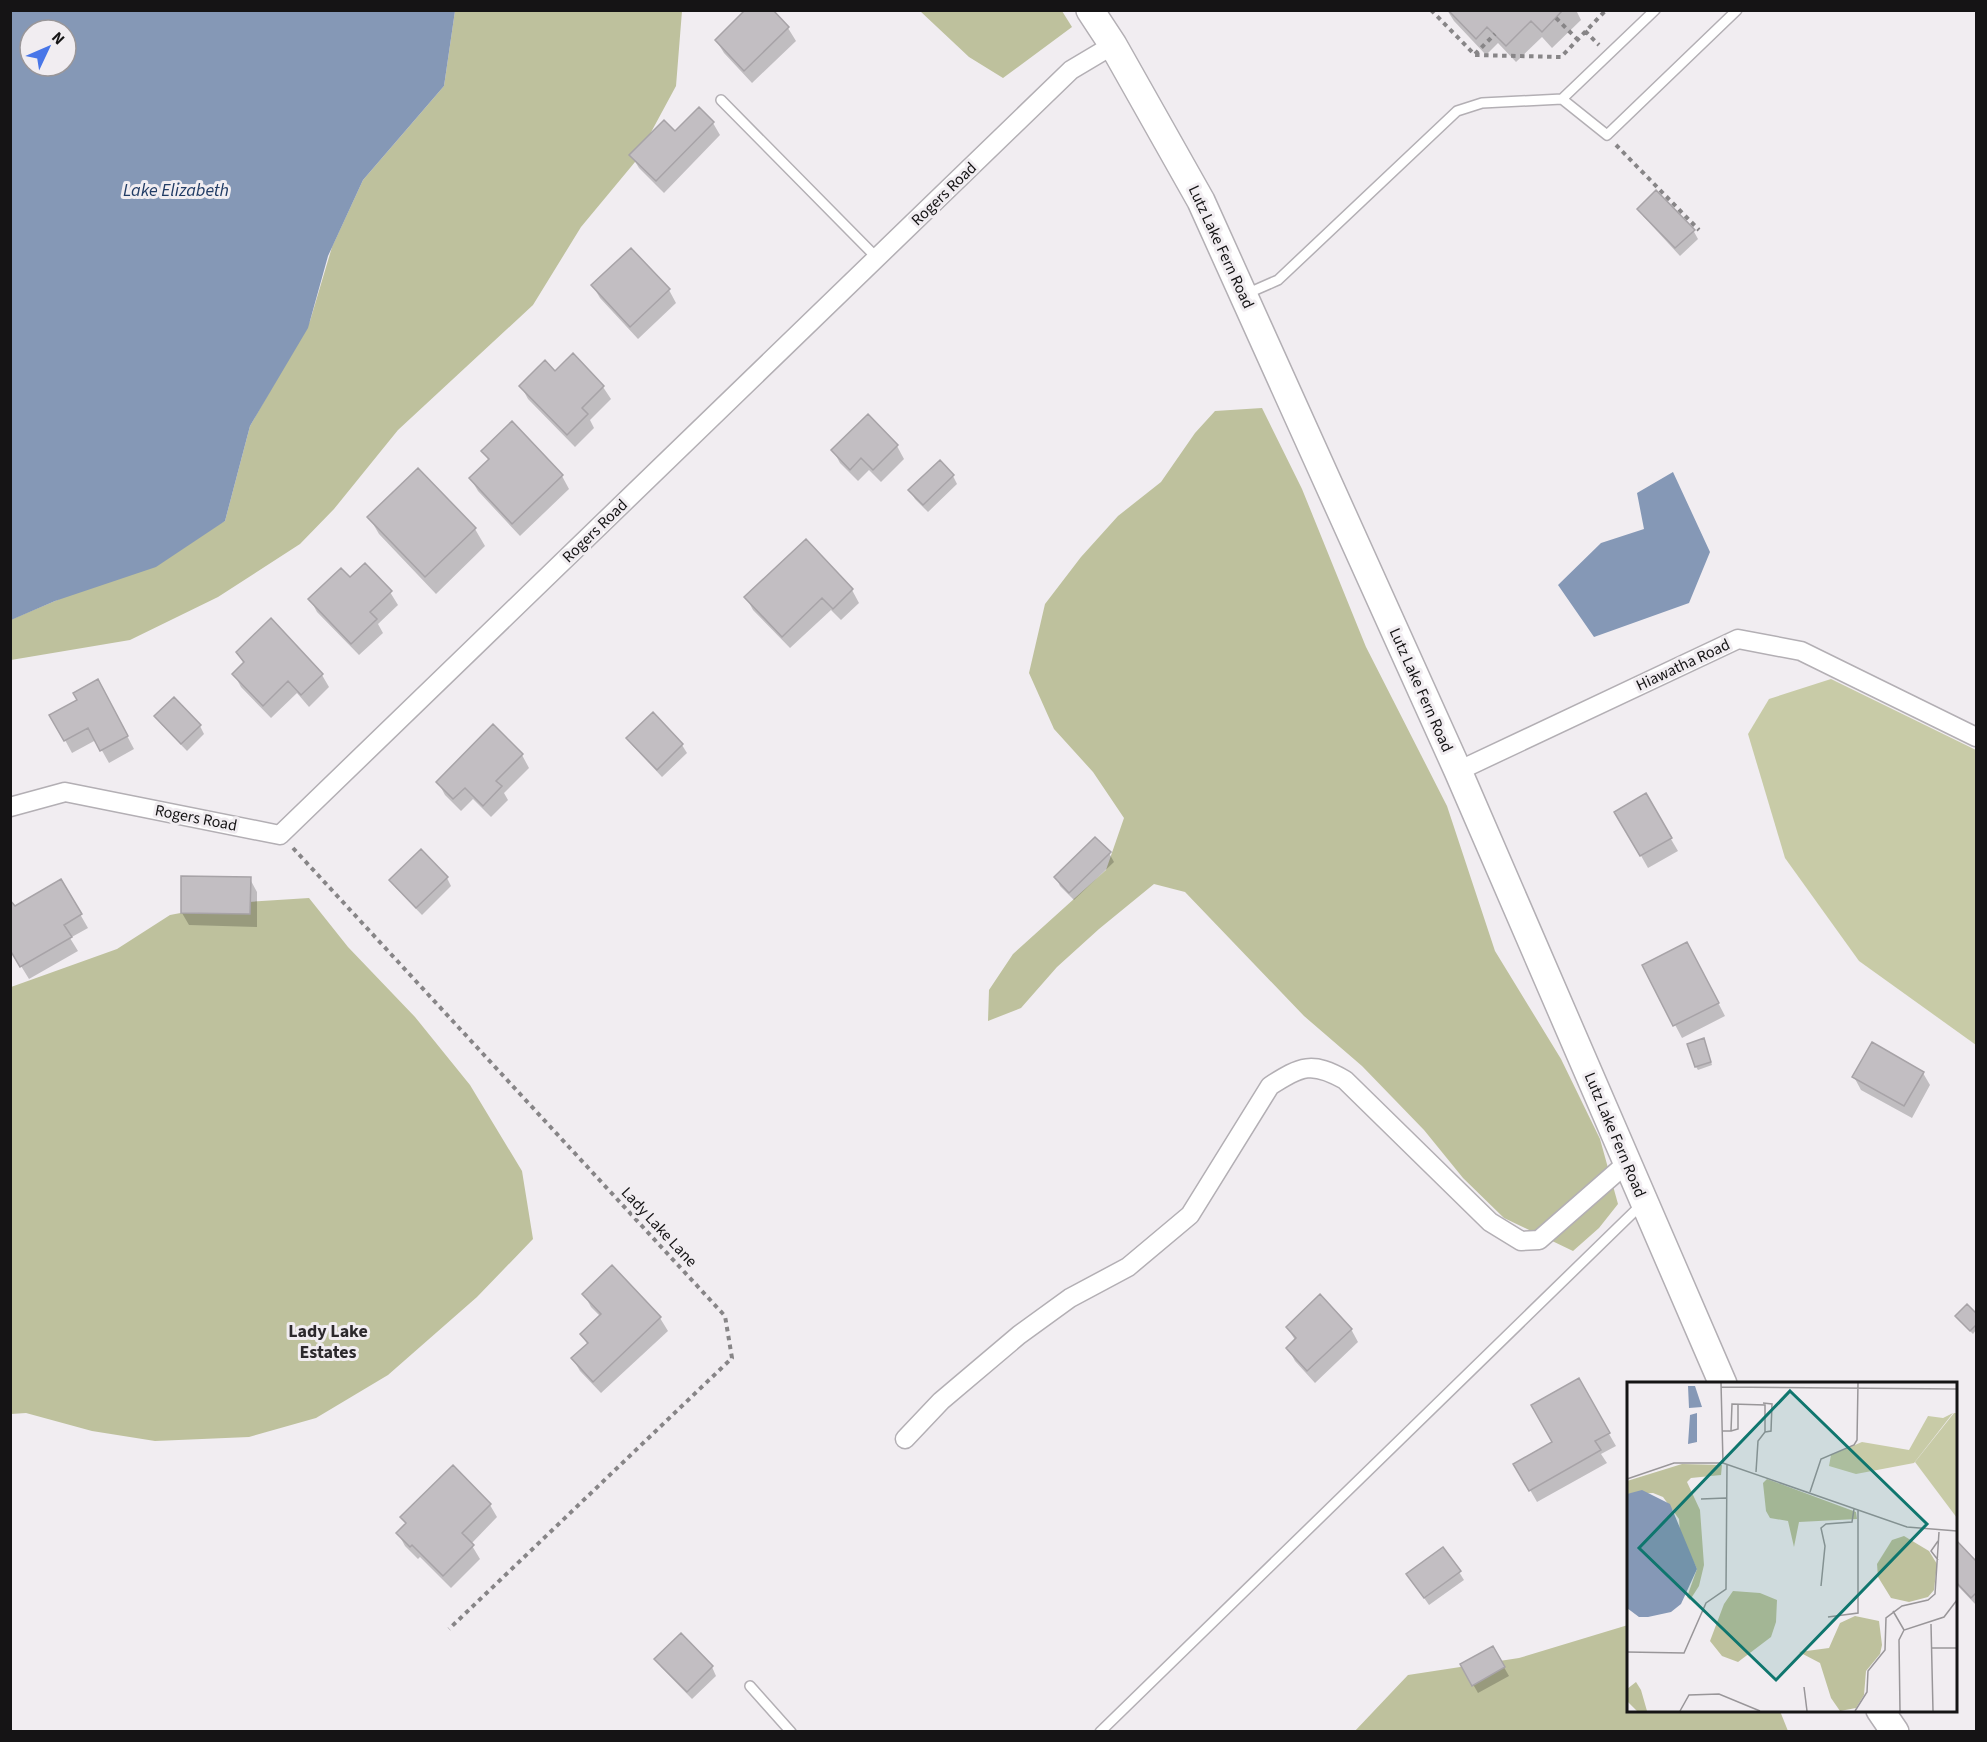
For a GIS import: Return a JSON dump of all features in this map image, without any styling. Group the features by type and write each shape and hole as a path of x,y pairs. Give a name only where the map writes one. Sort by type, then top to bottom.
{"main road":[{"name":"Lutz Lake Fern Road","path":"1092,12 1201,201 1458,771 1723,1382"},
{"path":"1881,1712 1895,1731"}],"street":[{"name":"Rogers Road","path":"10,807 65,792 280,834 878,259 1071,70 1113,45"},
{"name":"Hiawatha Road","path":"1458,771 1738,639 1801,651 1977,737"},
{"path":"905,1439 941,1401 1019,1335 1070,1298 1128,1267 1190,1215 1270,1086 1290,1074 1309,1067 1326,1069 1345,1080 1490,1222 1521,1241 1539,1240 1627,1163"}],"lane":[{"path":"1562,99 1654,10"},
{"path":"1243,295 1278,280 1457,111 1482,102 1562,99 1607,135 1737,10"},
{"path":"721,100 878,259"},
{"path":"1100,1731 1644,1203"},
{"path":"750,1686 791,1731"}],"path":[{"path":"1431,10 1475,55 1561,57 1606,10"},
{"path":"1556,18 1577,39"},
{"path":"1585,31 1608,54"},
{"path":"1475,55 1495,34"},
{"path":"1607,135 1699,230"},
{"name":"Lady Lake Lane","path":"280,834 725,1316 732,1358 449,1629"}],"green space":[{"path":"455,11 682,11 676,86 635,162 581,227 533,305 398,430 334,509 300,544 218,597 130,640 11,660 10,620 225,521 250,426 310,321 332,247 363,180 444,86"},
{"path":"920,11 1062,11 1072,27 1003,78 969,57"},
{"path":"1262,408 1302,489 1366,647 1447,806 1495,951 1561,1059 1600,1139 1618,1204 1599,1228 1573,1251 1504,1218 1463,1178 1424,1130 1362,1066 1304,1016 1185,892 1154,884 1057,967 1021,1008 988,1021 989,990 1013,954 1106,870 1124,818 1093,772 1054,729 1029,673 1045,604 1081,557 1118,516 1161,482 1195,433 1215,411"},
{"path":"1831,679 1976,750 1976,1045 1859,961 1785,858 1748,734 1769,699"},
{"path":"309,898 348,947 415,1017 470,1085 522,1171 533,1239 477,1297 388,1375 316,1418 249,1437 155,1441 92,1431 26,1413 11,1414 11,987 117,949 170,915 233,903"},
{"path":"1627,1625 1627,1712 1780,1712 1788,1731 1354,1732 1408,1675 1519,1658"}],"water":[{"name":"Lake Elizabeth","path":"11,10 455,11 444,86 363,180 328,256 308,328 250,426 225,521 156,567 55,601 11,620"},
{"path":"1673,472 1710,552 1689,603 1594,637 1558,585 1601,543 1644,529 1637,493"}],"building":[{"path":"745,10 773,10 789,27 744,71 715,40"},
{"path":"1448,10 1563,10 1542,32 1531,21 1506,46 1487,27 1476,39"},
{"path":"699,107 714,122 656,181 629,155 664,120 675,131"},
{"path":"1656,190 1695,230 1675,248 1637,209"},
{"path":"631,248 670,289 630,327 591,285"},
{"path":"573,353 604,386 582,408 588,414 567,435 519,386 545,360 555,371"},
{"path":"868,414 898,445 873,470 861,458 850,470 831,450"},
{"path":"512,421 563,475 512,524 469,478 489,459 481,451"},
{"path":"940,460 954,475 923,505 908,490"},
{"path":"418,468 476,528 425,577 367,517"},
{"path":"806,539 853,589 833,609 822,598 782,637 744,597"},
{"path":"365,563 392,591 370,612 377,619 351,644 308,599 341,568 350,577"},
{"path":"271,618 323,674 301,695 288,681 263,706 232,674 244,662 236,652"},
{"path":"98,679 128,736 100,751 88,728 64,741 49,715 77,700 73,693"},
{"path":"174,697 201,725 181,744 154,716"},
{"path":"653,712 683,744 657,770 626,738"},
{"path":"493,724 523,754 496,781 502,786 483,806 465,788 453,799 436,782"},
{"path":"1646,793 1672,838 1640,856 1614,812"},
{"path":"1095,837 1111,852 1069,893 1054,877"},
{"path":"421,849 448,877 416,908 389,880"},
{"path":"181,876 251,877 250,914 181,913"},
{"path":"61,879 82,914 64,925 72,937 20,967 10,950 10,900 15,906"},
{"path":"1687,942 1719,1003 1673,1026 1642,965"},
{"path":"1704,1038 1711,1062 1695,1067 1687,1044"},
{"path":"1872,1042 1924,1072 1904,1106 1852,1077"},
{"path":"612,1265 661,1317 593,1382 571,1358 588,1343 580,1334 601,1314 582,1294"},
{"path":"1320,1294 1352,1329 1307,1371 1286,1348 1296,1338 1286,1327"},
{"path":"1967,1304 1976,1313 1976,1325 1970,1331 1955,1316"},
{"path":"1579,1378 1610,1433 1595,1441 1601,1450 1529,1491 1513,1464 1552,1442 1531,1405"},
{"path":"453,1465 491,1504 462,1533 474,1545 443,1576 412,1545 410,1547 396,1533 406,1523 400,1517"},
{"path":"1957,1541 1976,1561 1976,1593 1971,1598 1957,1583"},
{"path":"1443,1547 1461,1571 1424,1598 1406,1574"},
{"path":"681,1633 713,1666 687,1692 654,1659"},
{"path":"1493,1646 1505,1667 1472,1686 1460,1664"}],"district":[{"name":"Lady Lake Estates","path":"328,1341"}]}
